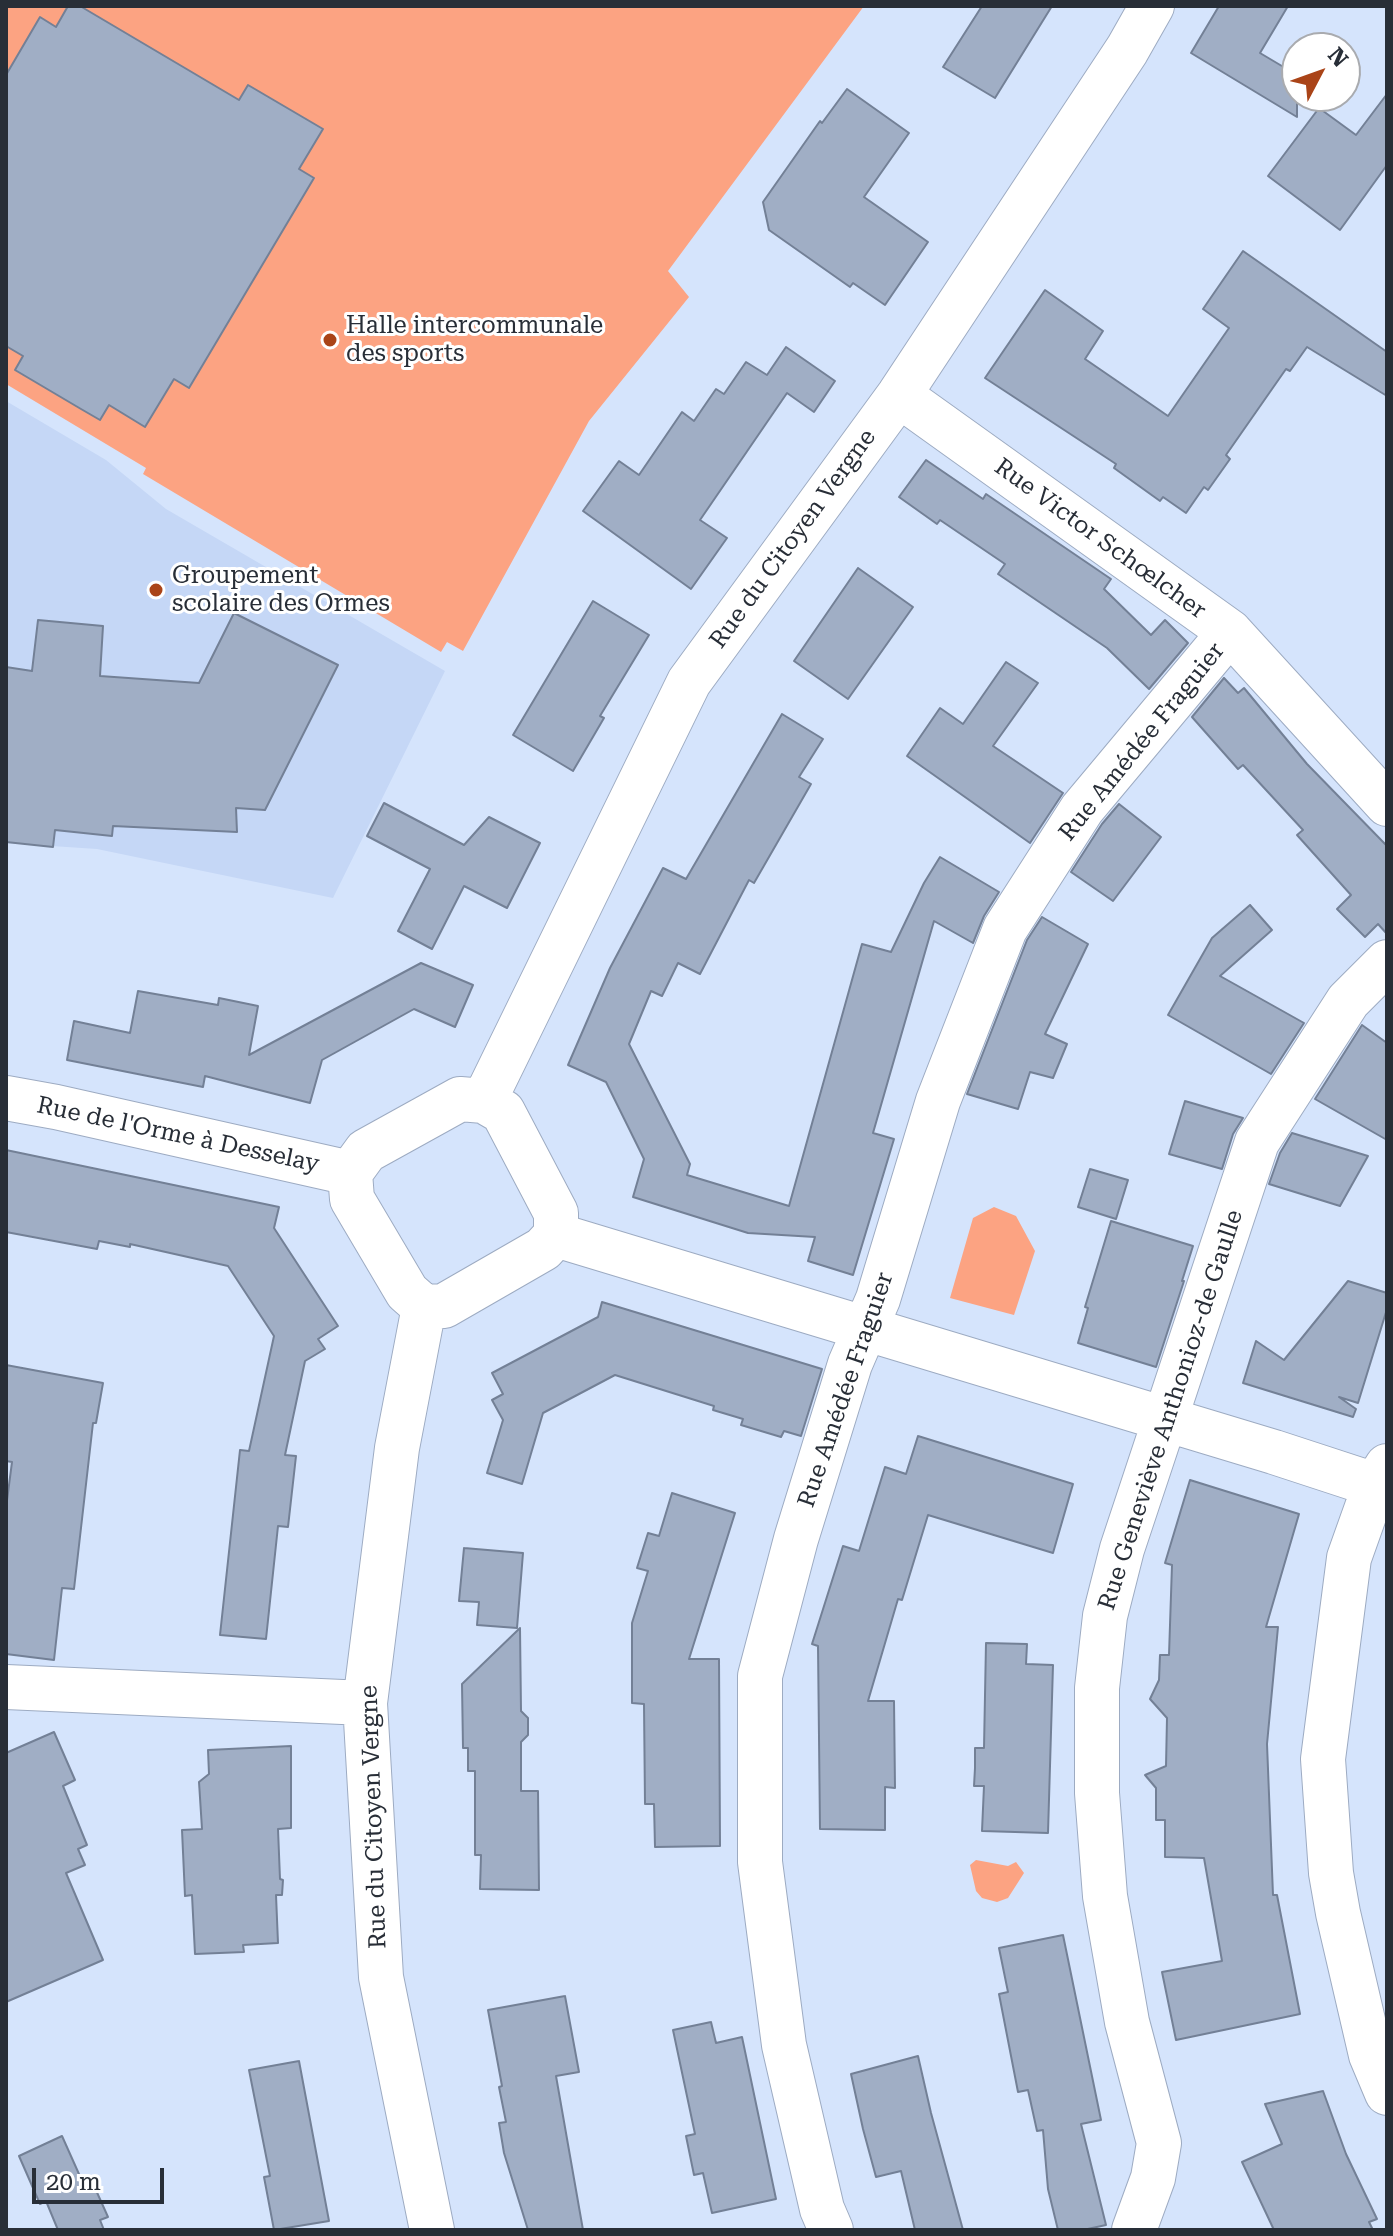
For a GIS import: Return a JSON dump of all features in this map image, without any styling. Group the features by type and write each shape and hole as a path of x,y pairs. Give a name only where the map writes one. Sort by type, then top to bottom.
{"street":[{"name":"Rue du Citoyen Vergne","path":"484,1101 689,682 899,395 1127,50 1152,6"},
{"name":"Rue Victor Schœlcher","path":"899,395 1230,632 1387,804"},
{"name":"Rue Amédée Fraguier","path":"831,2230 822,2209 784,2045 760,1862 760,1676 796,1539 850,1364 866,1330 938,1101 1005,929 1082,809 1230,632"},
{"name":"Rue Geneviève Anthonioz-de Gaulle","path":"1134,2230 1153,2178 1159,2143 1127,2022 1105,1896 1097,1793 1097,1688 1105,1616 1165,1419 1257,1142 1348,1001 1387,962"},
{"name":"Rue de l'Orme à Desselay","path":"6,1098 350,1173"},
{"path":"460,1099 484,1101 503,1112 556,1213 556,1235 543,1249 444,1306 424,1307 407,1292 352,1199 350,1173 366,1151 460,1099"},
{"path":"556,1235 1165,1419 1383,1480 1349,1558 1323,1759 1331,1873 1338,1913 1371,2055 1387,2093"},
{"name":"Rue du Citoyen Vergne","path":"424,1307 397,1448 365,1703 381,1977 432,2230"},
{"path":"6,1687 365,1703"}],"shaded area":[{"name":"Halle intercommunale des sports","path":"6,6 864,6 668,271 689,297 589,421 463,651 447,642 441,652 143,474 146,468 6,384"},
{"name":"Groupement scolaire des Ormes","path":"6,401 106,460 166,509 445,671 333,898 97,849 6,843"},
{"path":"994,1207 1016,1216 1035,1251 1014,1315 950,1298 973,1218"},
{"path":"976,1860 1008,1866 1016,1862 1024,1873 1008,1898 997,1902 982,1898 976,1891 970,1865"}],"building":[{"path":"68,6 80,6 239,100 248,85 323,129 299,169 314,178 189,388 174,379 145,427 109,405 100,420 81,409 15,370 23,356 6,346 6,75 40,17 56,27"},
{"path":"982,6 1052,6 995,98 943,67"},
{"path":"1219,6 1288,6 1260,53 1281,65 1281,107 1191,53"},
{"path":"847,89 909,133 864,197 928,242 885,305 853,283 850,287 769,230 763,202 820,121 822,123"},
{"path":"1387,94 1387,165 1340,230 1268,176 1316,112 1324,112 1356,135"},
{"path":"1243,251 1387,352 1387,396 1307,347 1290,371 1286,369 1226,455 1230,459 1208,490 1204,487 1186,513 1163,497 1160,501 1114,468 1116,464 985,378 1045,290 1103,331 1085,359 1168,416 1229,328 1203,309"},
{"path":"786,347 835,381 814,412 787,393 700,520 727,538 691,589 583,511 619,461 639,475 682,412 694,421 716,389 724,394 746,362 767,375"},
{"path":"926,460 983,499 986,494 1111,579 1104,589 1151,635 1165,620 1188,643 1149,689 1107,648 998,574 1005,564 940,520 937,524 899,497"},
{"path":"858,568 913,607 848,699 794,661"},
{"path":"593,601 649,635 600,716 604,718 573,771 513,735"},
{"path":"234,613 338,665 265,810 236,808 237,832 113,826 112,836 55,830 53,847 6,842 6,667 32,671 38,620 103,626 100,676 199,683"},
{"path":"1006,662 1038,683 993,746 1063,793 1030,843 907,756 940,708 963,724"},
{"path":"1224,678 1238,693 1244,688 1307,764 1387,846 1387,934 1378,924 1365,937 1337,909 1351,895 1297,835 1303,830 1243,765 1238,769 1192,717"},
{"path":"782,714 823,739 799,777 811,784 754,883 749,880 700,974 678,963 662,996 651,991 629,1044 690,1164 687,1175 789,1206 862,944 891,952 940,857 999,892 984,916 973,943 934,921 873,1133 894,1139 853,1275 808,1261 815,1237 748,1233 633,1197 644,1159 606,1082 568,1065 610,968 663,868 686,879"},
{"path":"384,803 464,845 489,817 540,843 507,908 464,886 432,949 398,931 430,869 367,836"},
{"path":"1119,804 1161,837 1113,901 1071,872"},
{"path":"1250,905 1272,930 1220,976 1304,1023 1271,1074 1168,1015 1212,938"},
{"path":"1042,917 1088,944 1045,1034 1067,1044 1053,1078 1030,1072 1018,1109 967,1094 1027,940"},
{"path":"421,963 473,985 455,1027 414,1009 322,1060 310,1103 205,1076 203,1087 67,1060 74,1021 130,1033 138,991 218,1005 219,998 258,1006 249,1055"},
{"path":"1362,1025 1387,1043 1387,1140 1315,1099"},
{"path":"1185,1101 1243,1118 1233,1134 1222,1169 1169,1154"},
{"path":"1292,1133 1368,1156 1340,1206 1269,1184 1280,1153"},
{"path":"6,1150 279,1207 274,1228 338,1326 318,1339 325,1349 305,1361 285,1455 296,1456 288,1527 278,1526 266,1639 220,1635 240,1450 249,1451 274,1336 228,1266 130,1244 130,1247 99,1241 97,1249 6,1232"},
{"path":"1090,1169 1128,1180 1116,1219 1078,1207"},
{"path":"1111,1221 1193,1246 1156,1367 1078,1343 1088,1308 1085,1307"},
{"path":"1348,1281 1387,1293 1387,1309 1358,1403 1339,1397 1356,1409 1353,1417 1243,1383 1256,1341 1284,1360"},
{"path":"602,1302 822,1369 801,1436 784,1431 781,1437 741,1425 743,1419 713,1410 714,1406 615,1375 543,1413 522,1484 487,1473 503,1420 492,1400 503,1394 492,1373 598,1317"},
{"path":"6,1365 103,1383 96,1423 93,1423 74,1589 62,1588 54,1660 6,1654 6,1508 12,1462 6,1461"},
{"path":"918,1436 1073,1484 1053,1553 928,1515 902,1600 898,1599 868,1701 894,1701 895,1788 885,1787 885,1830 820,1829 818,1646 812,1644 843,1546 859,1551 885,1467 906,1474"},
{"path":"1190,1480 1299,1514 1266,1627 1278,1627 1267,1744 1273,1895 1277,1895 1300,2014 1176,2040 1162,1972 1222,1961 1204,1858 1165,1857 1165,1820 1156,1820 1156,1788 1145,1775 1166,1766 1167,1718 1150,1699 1159,1680 1160,1655 1169,1655 1172,1565 1165,1563"},
{"path":"672,1493 735,1513 689,1659 719,1659 720,1846 655,1847 654,1804 645,1804 644,1704 632,1703 632,1623 648,1571 637,1568 648,1533 659,1536"},
{"path":"464,1548 523,1553 517,1628 477,1625 479,1602 459,1601"},
{"path":"520,1628 521,1711 528,1718 528,1735 521,1742 521,1791 538,1791 539,1890 480,1889 481,1855 475,1855 475,1771 468,1771 468,1748 463,1748 462,1684"},
{"path":"986,1643 1027,1644 1026,1664 1053,1665 1048,1833 982,1831 984,1786 974,1786 975,1748 984,1748"},
{"path":"54,1732 75,1780 63,1786 87,1845 78,1849 85,1865 66,1873 103,1960 6,2002 6,1753"},
{"path":"291,1746 291,1828 278,1829 280,1879 283,1880 282,1895 276,1895 278,1943 243,1945 244,1952 195,1954 192,1895 185,1896 182,1830 202,1829 199,1782 209,1774 208,1750"},
{"path":"1063,1935 1101,2120 1081,2124 1106,2225 1083,2230 1058,2230 1048,2189 1043,2130 1037,2131 1028,2090 1018,2092 999,1994 1008,1992 999,1948"},
{"path":"565,1996 579,2072 556,2076 583,2230 528,2230 504,2153 499,2123 506,2122 499,2087 502,2086 488,2010"},
{"path":"711,2022 716,2043 742,2037 776,2199 712,2213 703,2173 694,2175 686,2136 695,2134 673,2030"},
{"path":"918,2056 963,2230 915,2230 901,2171 876,2177 863,2129 851,2074"},
{"path":"299,2061 329,2221 274,2230 264,2177 270,2176 249,2070"},
{"path":"1323,2091 1346,2154 1377,2219 1369,2222 1373,2230 1274,2230 1242,2162 1282,2144 1265,2104"},
{"path":"62,2136 83,2183 91,2179 108,2217 100,2220 104,2230 58,2230 46,2201 40,2204 19,2156"}],"place":[{"name":"Halle intercommunale des sports","path":"330,340"},
{"name":"Groupement scolaire des Ormes","path":"156,590"}]}
